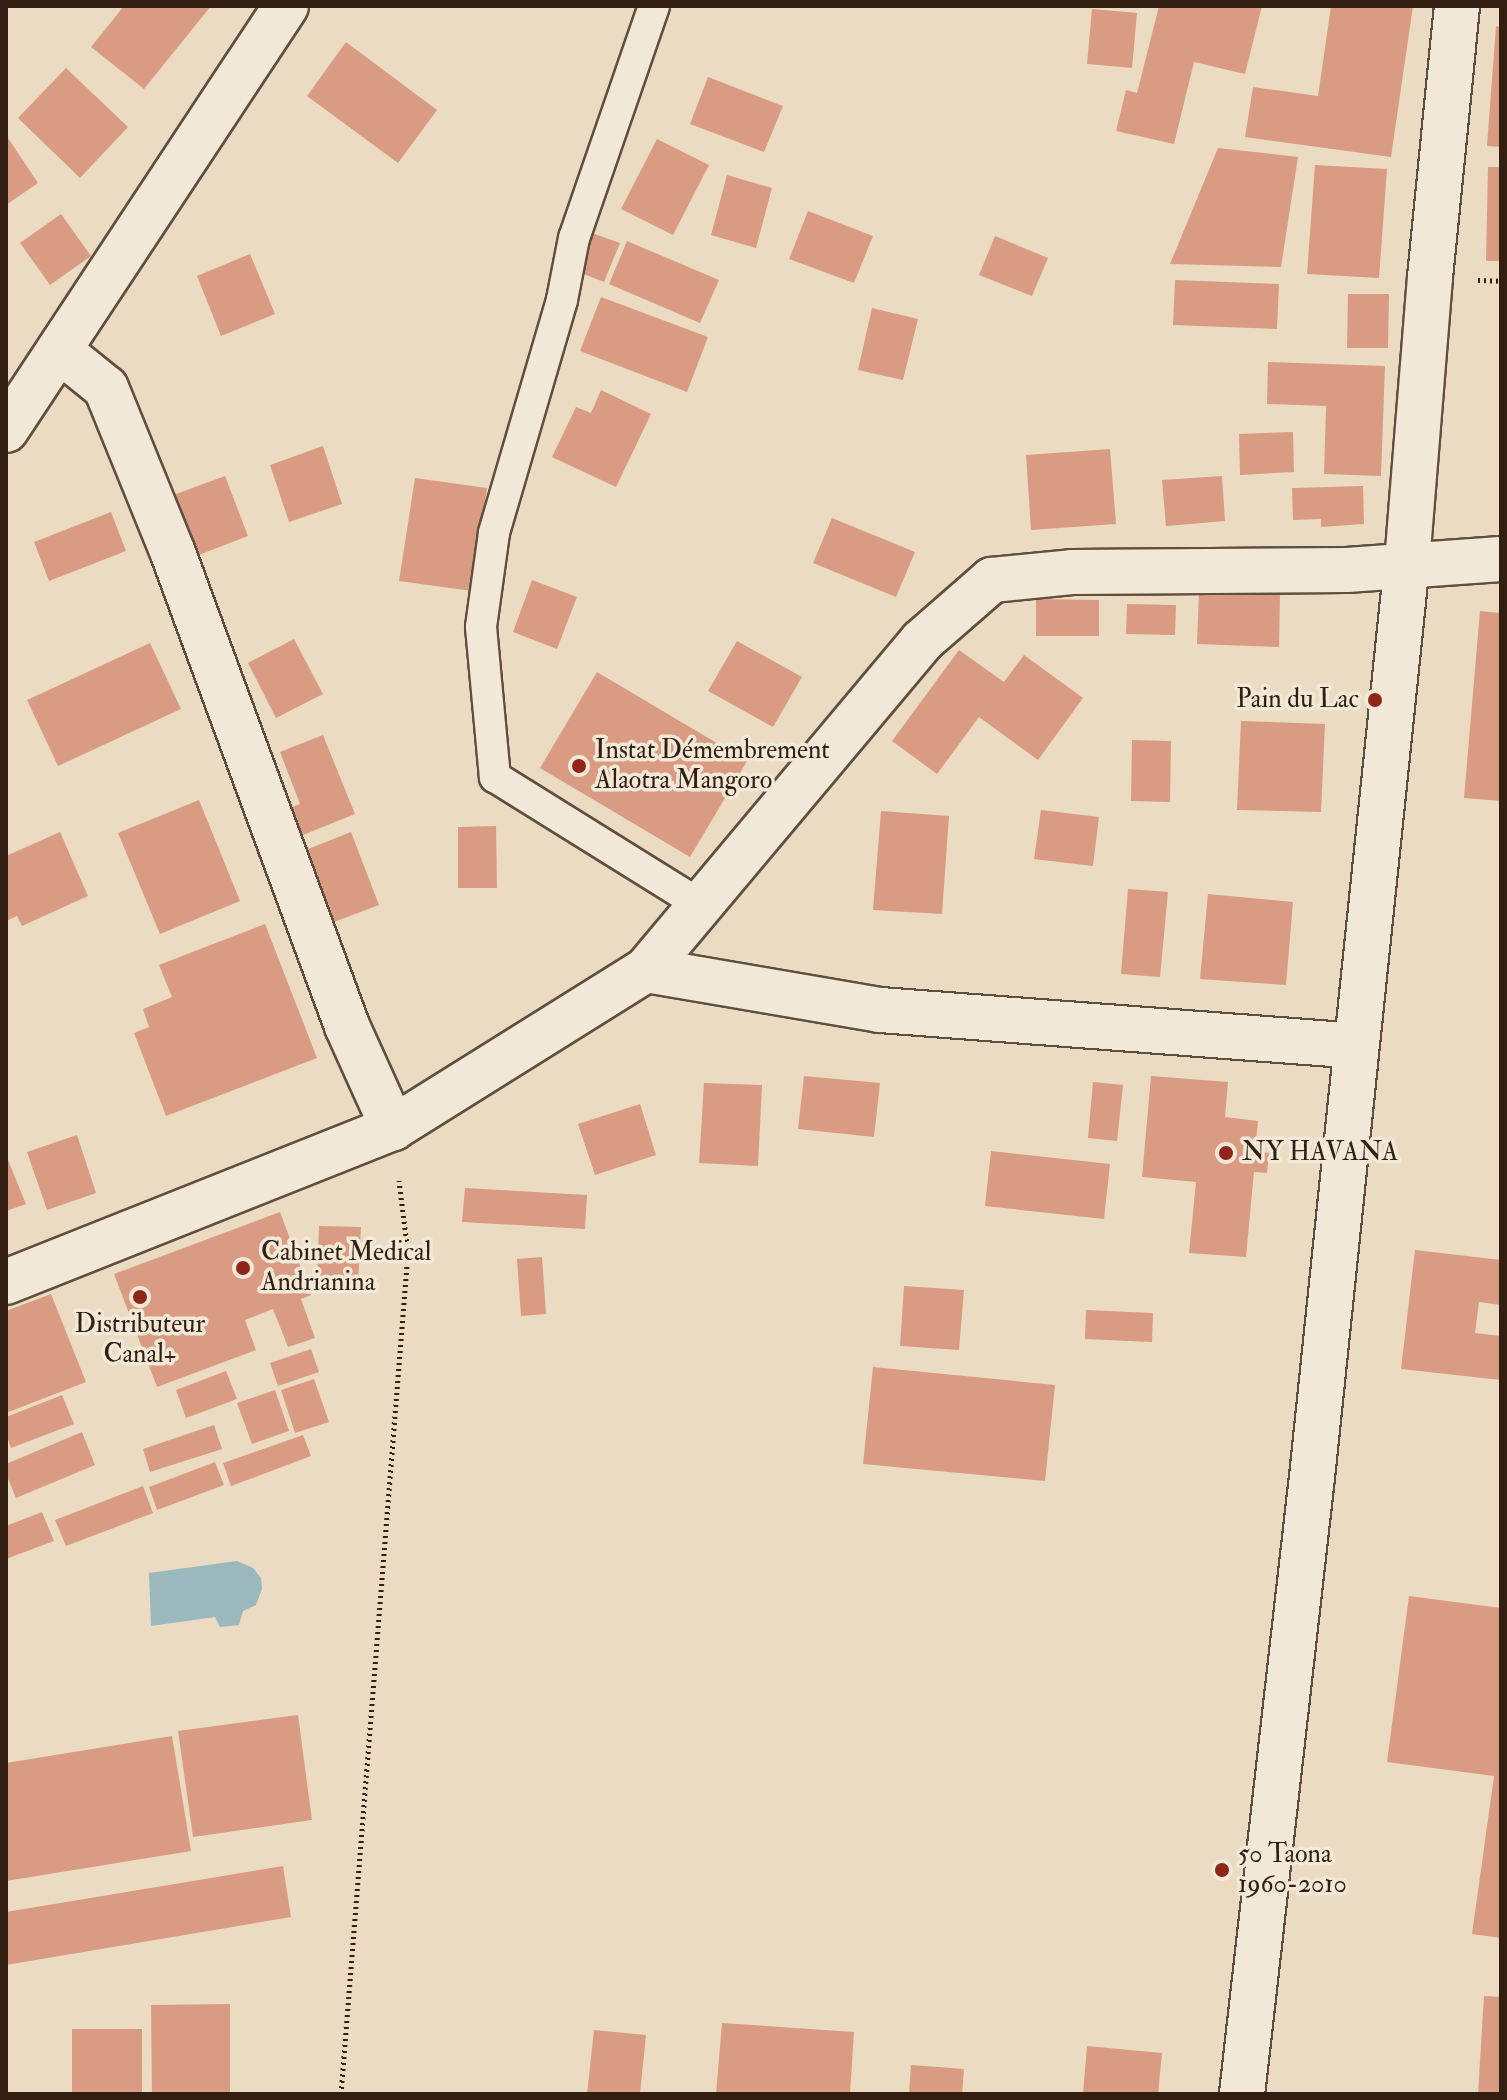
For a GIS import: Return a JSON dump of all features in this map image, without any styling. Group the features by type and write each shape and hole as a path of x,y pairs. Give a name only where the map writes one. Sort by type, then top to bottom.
{"street":[{"path":"6,430 286,6"},
{"path":"1242,2094 1407,563 1430,277 1457,6"},
{"path":"59,350 106,388 173,553 347,1026 393,1128"},
{"path":"6,1282 393,1128 646,970 922,641 992,580 1072,572 1347,570 1407,563 1501,559"},
{"path":"646,970 880,1010 1357,1046"}],"lane":[{"path":"654,6 574,238 562,300 494,533 481,627 495,777 701,905"}],"path":[{"path":"341,2094 408,1253 393,1128"}],"water":[{"path":"237,1561 253,1568 261,1578 262,1589 256,1605 243,1611 239,1625 220,1627 215,1617 151,1626 149,1573"}],"building":[{"path":"124,6 211,6 144,89 91,47"},
{"path":"1159,6 1262,6 1245,74 1194,62 1174,144 1116,131 1126,90 1137,93"},
{"path":"1331,6 1413,6 1391,157 1245,137 1253,87 1318,96"},
{"path":"1092,9 1137,13 1132,68 1087,64"},
{"path":"1496,26 1501,27 1501,147 1487,146"},
{"path":"346,42 437,110 398,163 307,96"},
{"path":"66,68 128,127 80,178 18,118"},
{"path":"708,77 783,106 764,152 690,124"},
{"path":"6,135 38,183 6,205"},
{"path":"657,139 709,165 673,235 621,209"},
{"path":"1218,148 1298,157 1281,267 1170,264"},
{"path":"1315,165 1387,169 1379,278 1307,274"},
{"path":"1488,167 1501,167 1501,261 1486,261"},
{"path":"727,175 772,188 756,248 711,235"},
{"path":"808,211 873,236 854,283 789,259"},
{"path":"61,214 91,256 50,285 20,243"},
{"path":"592,233 620,243 604,282 576,271"},
{"path":"995,236 1048,258 1032,296 979,275"},
{"path":"627,241 719,280 700,323 609,284"},
{"path":"250,254 275,314 221,336 197,276"},
{"path":"1175,280 1279,284 1277,329 1173,325"},
{"path":"1348,294 1389,294 1388,348 1347,348"},
{"path":"601,297 708,337 687,392 580,351"},
{"path":"872,308 918,319 903,380 858,370"},
{"path":"1268,362 1385,366 1381,476 1324,474 1326,406 1267,404"},
{"path":"601,390 651,414 616,487 552,457 576,407 591,413"},
{"path":"1293,432 1294,472 1240,475 1239,434"},
{"path":"323,446 342,504 289,522 270,465"},
{"path":"1110,449 1116,524 1031,530 1026,455"},
{"path":"225,476 248,536 191,558 168,497"},
{"path":"1222,476 1225,521 1166,526 1162,480"},
{"path":"415,478 487,488 472,591 399,581"},
{"path":"1363,486 1364,524 1321,527 1321,519 1293,520 1292,488"},
{"path":"111,512 126,551 49,581 34,542"},
{"path":"832,518 915,552 896,597 813,563"},
{"path":"532,580 577,597 557,649 513,632"},
{"path":"1199,591 1280,594 1279,647 1197,644"},
{"path":"1036,599 1099,600 1099,636 1036,636"},
{"path":"1127,604 1176,605 1175,635 1126,634"},
{"path":"1480,611 1501,613 1501,801 1464,798"},
{"path":"294,639 323,694 276,718 248,663"},
{"path":"737,641 802,677 773,727 708,691"},
{"path":"150,643 181,709 58,766 27,700"},
{"path":"959,650 1004,682 1024,655 1083,698 1038,760 979,717 937,774 892,741"},
{"path":"597,672 747,761 690,857 540,768"},
{"path":"1241,721 1325,724 1321,812 1237,810"},
{"path":"323,735 355,814 293,839 280,811 300,804 280,752"},
{"path":"1132,740 1171,741 1170,802 1131,801"},
{"path":"199,800 240,901 160,934 118,833"},
{"path":"1041,810 1099,817 1093,866 1034,859"},
{"path":"881,811 949,816 942,914 873,910"},
{"path":"496,826 497,888 458,888 458,827"},
{"path":"60,832 88,896 22,926 17,916 6,921 6,856"},
{"path":"351,832 379,905 326,925 298,853"},
{"path":"1128,889 1168,892 1160,977 1121,974"},
{"path":"1208,894 1293,902 1286,985 1200,979"},
{"path":"265,924 317,1058 166,1116 134,1033 149,1027 143,1009 172,997 159,965"},
{"path":"804,1076 880,1083 874,1137 798,1129"},
{"path":"1151,1076 1228,1082 1225,1117 1258,1121 1255,1151 1269,1153 1267,1173 1254,1172 1246,1257 1189,1253 1196,1182 1142,1177"},
{"path":"1093,1082 1123,1085 1117,1141 1088,1138"},
{"path":"704,1083 762,1085 758,1166 699,1163"},
{"path":"640,1104 656,1155 595,1175 578,1124"},
{"path":"77,1135 96,1193 47,1210 27,1152"},
{"path":"991,1151 1110,1164 1104,1219 985,1206"},
{"path":"6,1155 26,1204 6,1211"},
{"path":"465,1188 587,1195 585,1229 462,1222"},
{"path":"280,1212 311,1295 301,1299 315,1338 288,1347 273,1309 245,1320 256,1350 157,1387 114,1274"},
{"path":"319,1226 361,1227 358,1282 317,1282"},
{"path":"1415,1250 1501,1260 1501,1305 1479,1302 1475,1333 1501,1336 1501,1380 1401,1369"},
{"path":"542,1257 546,1314 521,1316 517,1259"},
{"path":"904,1286 964,1290 959,1350 900,1346"},
{"path":"51,1294 86,1382 6,1413 6,1311"},
{"path":"1086,1310 1153,1313 1152,1342 1085,1339"},
{"path":"311,1349 319,1372 278,1386 270,1363"},
{"path":"873,1367 1055,1385 1045,1481 863,1464"},
{"path":"226,1371 237,1399 186,1418 176,1390"},
{"path":"314,1379 329,1422 295,1433 281,1390"},
{"path":"275,1390 289,1431 252,1444 237,1403"},
{"path":"62,1395 74,1424 11,1448 6,1434 6,1417"},
{"path":"214,1425 222,1449 150,1472 143,1449"},
{"path":"82,1432 95,1465 16,1498 6,1474 6,1464"},
{"path":"303,1435 311,1456 231,1486 223,1463"},
{"path":"215,1462 224,1485 157,1510 149,1487"},
{"path":"143,1486 153,1513 66,1546 55,1520"},
{"path":"42,1512 54,1541 6,1559 6,1526"},
{"path":"1409,1596 1501,1608 1501,1938 1472,1934 1494,1776 1387,1762"},
{"path":"298,1715 312,1820 193,1837 178,1731"},
{"path":"172,1736 191,1851 6,1881 6,1763"},
{"path":"283,1866 291,1917 6,1965 6,1912"},
{"path":"1484,1996 1501,1997 1501,2094 1478,2094"},
{"path":"230,2004 230,2094 152,2094 151,2005"},
{"path":"722,2023 854,2032 850,2094 716,2094"},
{"path":"72,2029 142,2029 142,2094 72,2094"},
{"path":"594,2030 646,2035 640,2094 587,2094"},
{"path":"1087,2046 1162,2053 1158,2094 1083,2094"},
{"path":"911,2065 964,2069 962,2094 909,2094"}],"place":[{"name":"Pain du Lac","path":"1375,700"},
{"name":"Instat Démembrement Alaotra Mangoro","path":"579,766"},
{"name":"NY HAVANA","path":"1226,1153"},
{"name":"Cabinet Medical Andrianina","path":"243,1268"},
{"name":"Distributeur Canal+","path":"140,1297"},
{"name":"50 Taona 1960-2010","path":"1222,1870"}]}
